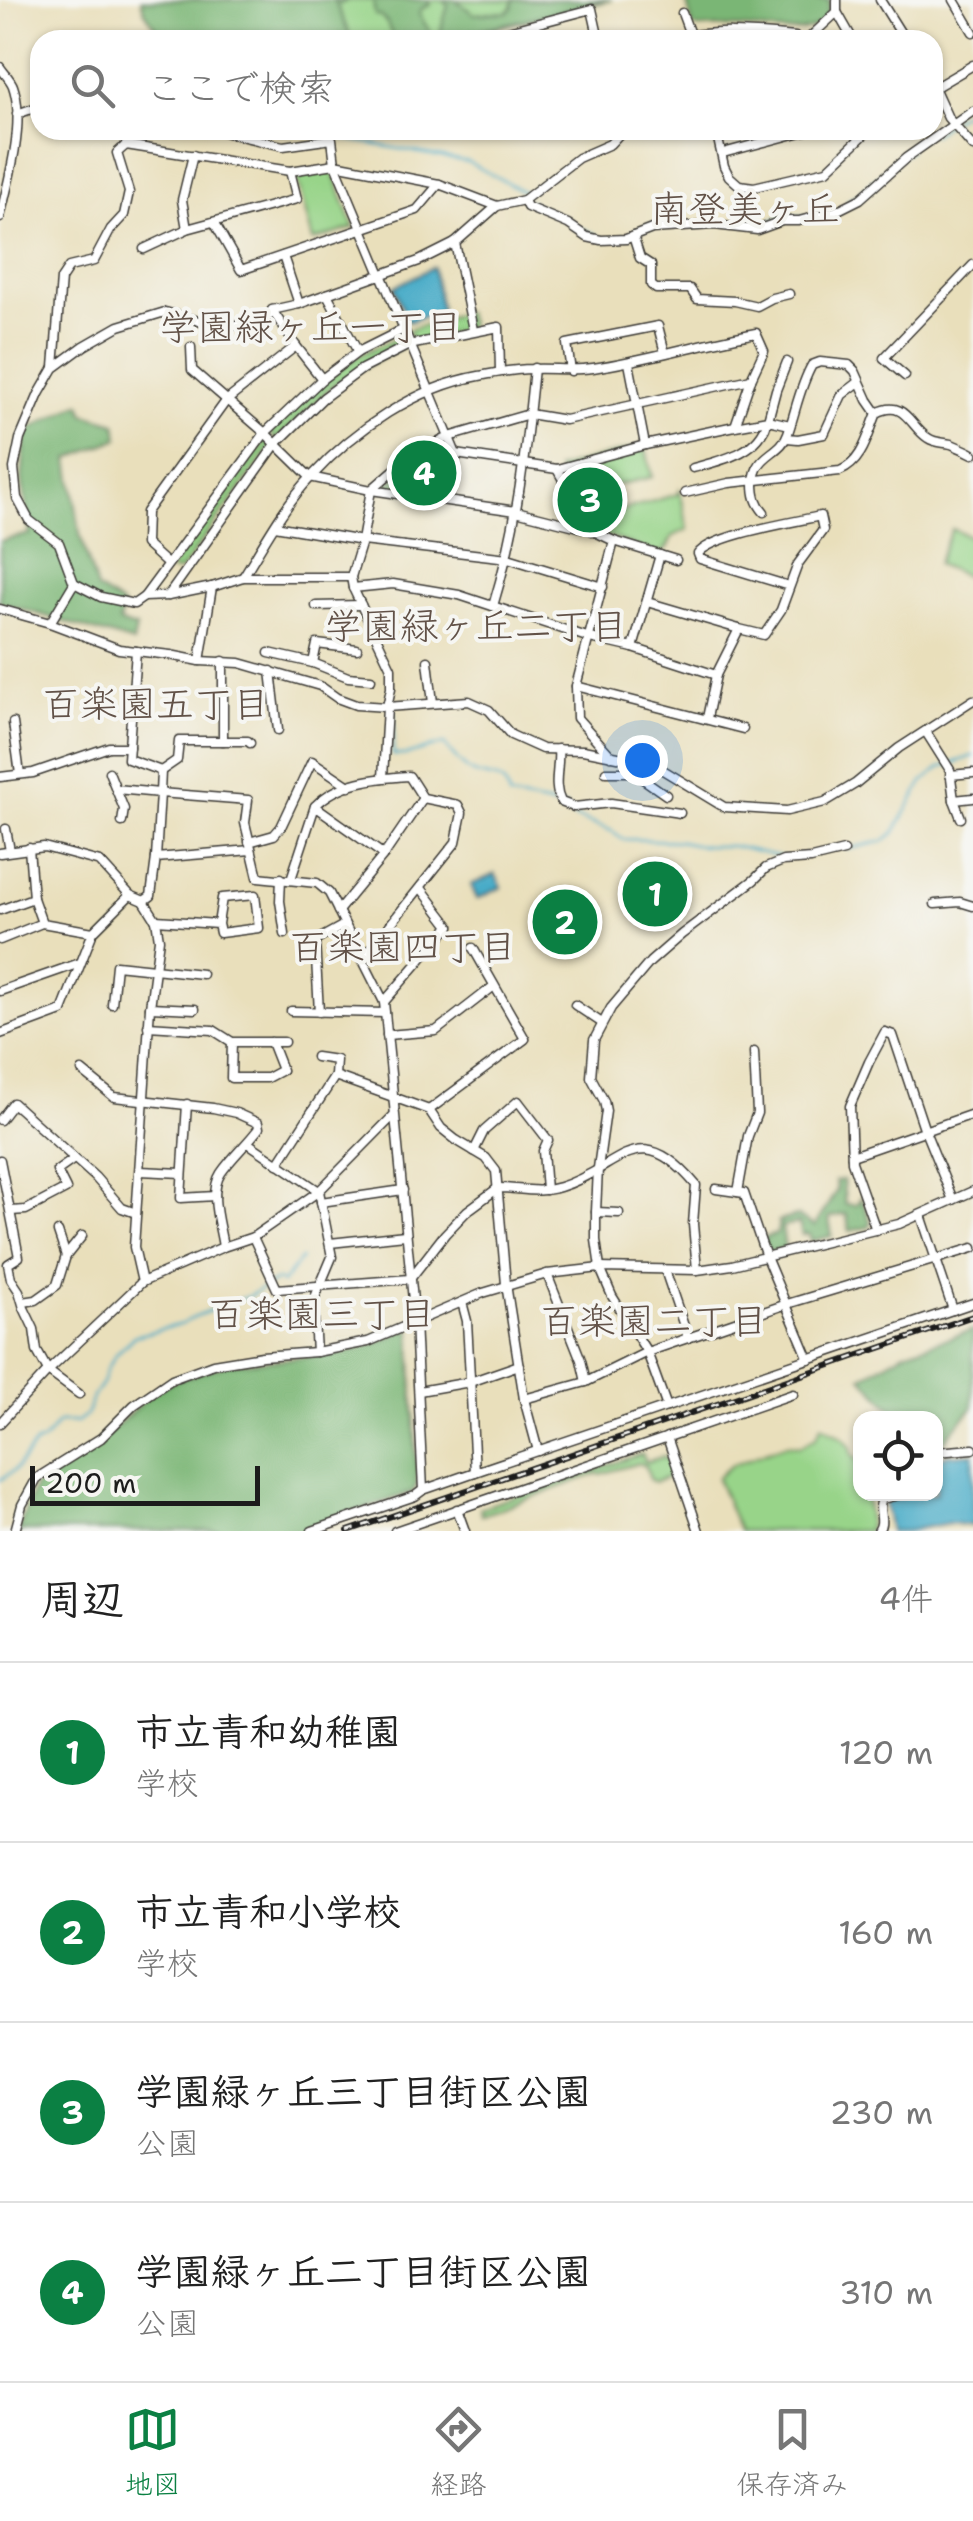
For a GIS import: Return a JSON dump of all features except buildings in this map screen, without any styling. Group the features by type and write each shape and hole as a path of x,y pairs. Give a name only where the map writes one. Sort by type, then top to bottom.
{"street":[{"path":"837,0 837,12 847,30"},
{"path":"880,0 899,30"},
{"path":"954,0 973,32"},
{"path":"513,30 592,10 597,30"},
{"path":"682,12 688,30"},
{"path":"818,30 837,12"},
{"path":"943,82 973,65"},
{"path":"0,67 13,85 17,114 14,154 0,218"},
{"path":"943,106 951,122 973,147"},
{"path":"17,114 30,109"},
{"path":"943,128 973,111"},
{"path":"258,140 283,146 325,140"},
{"path":"332,140 335,164 456,454 557,469 735,426 768,420 790,425"},
{"path":"54,368 119,326 165,312 218,330 419,261 455,244 498,206 524,200 578,158 614,140"},
{"path":"719,140 729,176 739,185 754,188 826,170 858,140"},
{"path":"722,153 771,140"},
{"path":"524,200 527,207 601,240 626,239 652,229 714,226 757,230 782,220 799,221 836,212 860,200 928,140"},
{"path":"402,330 358,352 322,379 265,432 144,597 134,604 101,597 74,583 59,543 29,520 17,498 14,468 20,440 54,368 61,279 69,266 94,261 111,229 124,215 129,192 117,153 126,144 290,171 335,164 440,184 498,206"},
{"path":"187,229 182,200 192,155"},
{"path":"144,249 187,229 297,199 290,171"},
{"path":"214,222 241,270 416,210 440,184"},
{"path":"633,236 640,258 651,265 650,285 656,290 690,289 697,298 757,306 789,294"},
{"path":"455,244 473,330"},
{"path":"283,256 299,304"},
{"path":"905,376 884,358 973,265"},
{"path":"327,294 358,352"},
{"path":"272,310 322,379"},
{"path":"168,596 276,444 323,398 362,369 409,345 498,326 500,372"},
{"path":"571,371 567,344 658,326 665,352"},
{"path":"243,577 310,477 382,418 459,381 534,368 571,371 629,363 756,333 764,350 735,426"},
{"path":"168,564 145,544 146,512 226,401 296,346"},
{"path":"191,347 192,370 265,432 310,477 516,511 591,530 614,542 676,560"},
{"path":"693,468 746,452 765,432 786,362"},
{"path":"629,363 645,445"},
{"path":"764,512 757,504 757,467 787,438 812,364 849,365 877,413"},
{"path":"493,606 508,558 534,368"},
{"path":"383,778 391,668 351,577 371,490 408,458 449,437 529,414 565,420 751,379"},
{"path":"787,438 798,440 824,434 842,395 860,382"},
{"path":"685,492 850,467 857,460 877,413 887,408 910,418 926,438 973,454"},
{"path":"0,465 14,468"},
{"path":"557,469 591,530"},
{"path":"647,602 764,635 781,610 790,586 798,564 822,530 820,516 719,540 698,554 700,560 790,586"},
{"path":"274,526 508,558 604,587"},
{"path":"611,756 577,718 576,686 614,542"},
{"path":"633,648 660,555"},
{"path":"144,597 168,596 243,577 351,577"},
{"path":"50,623 74,583"},
{"path":"353,588 394,584 458,595 716,675"},
{"path":"200,661 212,587"},
{"path":"316,606 361,604"},
{"path":"0,609 119,649 200,661 240,662 320,686 356,705 388,707 469,701 489,710 511,734 542,749 583,750 653,764 724,808 787,811 825,802 973,700"},
{"path":"707,718 716,675 740,629"},
{"path":"313,663 317,644 357,649"},
{"path":"136,651 128,759 162,772"},
{"path":"269,653 371,680"},
{"path":"222,741 223,661"},
{"path":"428,661 433,703"},
{"path":"320,686 326,669"},
{"path":"271,671 278,730"},
{"path":"576,686 743,729"},
{"path":"13,722 20,774"},
{"path":"926,732 948,769 961,818"},
{"path":"144,900 150,896 156,858 162,772 177,760 179,741 250,742"},
{"path":"0,777 33,773 110,746 129,747"},
{"path":"558,749 556,792 561,802 574,807 610,804 680,813"},
{"path":"632,759 633,772"},
{"path":"156,858 250,846 274,835 312,761 350,786"},
{"path":"948,769 973,774"},
{"path":"109,772 124,808 122,822"},
{"path":"606,772 633,772 666,794"},
{"path":"285,934 280,901 315,806 369,779 410,776 423,798 458,805 462,813 456,842 362,960"},
{"path":"116,789 248,800 245,823 258,878 318,883 329,893 384,1002 415,1321 423,1490"},
{"path":"338,911 384,855 423,798"},
{"path":"954,800 973,798"},
{"path":"315,806 384,855"},
{"path":"6,829 5,852 44,847 100,862 130,895 144,900 156,920 159,939 148,1026 134,1247 142,1282"},
{"path":"28,848 33,898 42,924"},
{"path":"667,1407 647,1352 612,1296 600,1268 596,1212 606,1111 593,1084 594,1040 610,1008 650,962 766,868 844,851"},
{"path":"384,1002 450,926 421,888"},
{"path":"255,894 259,928 220,932 218,924 222,898 255,894"},
{"path":"0,1034 62,1011 93,932 130,895"},
{"path":"0,910 33,898"},
{"path":"935,904 960,902 973,906"},
{"path":"156,920 218,924"},
{"path":"0,940 42,924 93,932"},
{"path":"319,1012 315,941 344,925"},
{"path":"429,1110 524,1039 473,948"},
{"path":"0,991 80,964"},
{"path":"112,1004 116,965 202,974"},
{"path":"387,1036 436,1031 494,986"},
{"path":"575,1005 602,1023"},
{"path":"150,1006 194,1009"},
{"path":"291,1011 384,1013"},
{"path":"148,1026 213,1030 232,1042 284,1042"},
{"path":"876,1230 852,1162 850,1106 886,1032 893,1035 953,1200"},
{"path":"232,1042 231,1078 267,1078 282,1070 272,1042"},
{"path":"738,1192 748,1136 757,1113 754,1052"},
{"path":"278,1164 336,1076 336,1060 316,1056"},
{"path":"82,1071 114,1097 187,1104 236,1113 258,1123 259,1128 248,1143 218,1176 215,1196 223,1247"},
{"path":"336,1076 429,1110 441,1128 486,1158 496,1171 506,1284 524,1399 538,1451"},
{"path":"474,1151 484,1131 518,1101 548,1140 543,1150 546,1190"},
{"path":"0,1120 13,1104 122,1208 136,1212"},
{"path":"187,1104 181,1198 215,1196"},
{"path":"852,1156 973,1114"},
{"path":"0,1423 48,1370 142,1282 253,1238 319,1191 394,1115"},
{"path":"248,1143 319,1191 332,1257 313,1302 316,1352"},
{"path":"253,1238 277,1289 410,1279 456,1222 498,1188 546,1190 578,1180 626,1154 653,1151 681,1168 696,1185 692,1224 697,1270"},
{"path":"12,1210 26,1210 66,1189 58,1171 74,1159"},
{"path":"0,1160 18,1257 8,1264 10,1279 19,1291 34,1330 37,1351 48,1370 79,1394"},
{"path":"140,1171 182,1173"},
{"path":"716,1188 744,1193 809,1358"},
{"path":"321,1202 403,1190"},
{"path":"15,1531 22,1505 37,1478 100,1438 134,1405 172,1379 212,1364 368,1342 506,1284 547,1274 600,1268 697,1270 732,1266 921,1216 973,1190"},
{"path":"596,1212 619,1212"},
{"path":"921,1216 953,1310"},
{"path":"58,1232 66,1256"},
{"path":"330,1244 406,1234"},
{"path":"23,1302 36,1300 57,1284 66,1256 82,1236"},
{"path":"524,1399 586,1382 647,1352 786,1304 973,1248"},
{"path":"665,1270 688,1338"},
{"path":"547,1274 586,1382"},
{"path":"462,1302 467,1321 475,1472"},
{"path":"312,1531 973,1303"},
{"path":"418,1391 470,1382 519,1365"},
{"path":"395,1531 792,1394"},
{"path":"666,1437 700,1531"},
{"path":"943,1451 973,1449"},
{"path":"878,1531 882,1522 881,1501"},
{"path":"457,1509 464,1531"}],"green space":[{"path":"141,0 348,0 337,6 348,30 157,30"},
{"path":"333,0 612,0 488,30 347,30"},
{"path":"373,0 428,0 430,5 419,14 429,30 390,30 375,15"},
{"path":"443,0 456,0 474,14 507,12 513,0 605,0 480,30 441,30 448,5"},
{"path":"686,0 830,0 820,23 806,30 693,27"},
{"path":"333,171 354,228 313,241 296,176"},
{"path":"465,312 469,323 466,329 415,342 411,339 408,330"},
{"path":"396,338 403,339 401,347 334,384 277,439 273,438 271,431 323,382 359,355"},
{"path":"81,403 85,414 116,423 119,438 69,459 80,534 97,589 123,606 119,623 136,628 133,643 0,602 0,541 30,534 22,479 26,431"},
{"path":"266,440 271,447 180,571 171,571 172,566"},
{"path":"645,445 652,477 603,488 608,507 623,510 678,494 680,490 688,529 672,537 660,555 591,530 557,469"},
{"path":"445,446 453,459 442,500 383,488 411,464"},
{"path":"952,529 973,538 973,579 937,564"},
{"path":"843,1180 845,1204 857,1205 861,1197 869,1227 850,1231 846,1214 829,1217 832,1236 811,1241 809,1234 802,1235 799,1223 782,1227 785,1248 768,1252 763,1238 777,1234 779,1221 797,1216 815,1226 837,1190 835,1181"},
{"path":"408,1329 417,1484 413,1492 300,1531 18,1531 34,1487 75,1460 168,1383 227,1364 339,1354"},
{"path":"973,1330 973,1407 943,1442 943,1411 894,1411 862,1377 905,1352"},
{"path":"822,1425 851,1447 853,1501 867,1501 867,1531 739,1531 717,1478 731,1465 787,1444 800,1446 816,1437"},
{"path":"642,1454 646,1462 663,1457 673,1475 655,1482 650,1480 646,1466 639,1463 598,1473 482,1515 480,1508"}],"water":[{"path":"433,267 441,311 408,322 394,287"},
{"path":"495,874 502,887 477,899 471,885"},
{"path":"973,1453 973,1526 949,1523 890,1531 884,1501 943,1501 943,1457"}],"waterway":[{"path":"953,119 973,106"},
{"path":"352,140 468,162 527,193"},
{"path":"847,201 910,150"},
{"path":"530,200 567,219"},
{"path":"771,221 802,216"},
{"path":"634,232 670,224"},
{"path":"582,229 597,235"},
{"path":"394,713 393,755 444,744 468,770 503,783 509,797 566,808 574,817 623,839 732,846 781,857"},
{"path":"848,849 884,841 894,833 923,782 940,768 973,756"},
{"path":"0,1480 15,1470 58,1422 77,1422 87,1414 107,1368 134,1336 182,1324 277,1280 282,1283 301,1259"}],"railway":[{"path":"348,1531 973,1316"}],"place":[{"name":"学園緑ヶ丘二丁目街区公園","path":"424,473"},
{"name":"学園緑ヶ丘三丁目街区公園","path":"590,500"},
{"name":"市立青和幼稚園","path":"655,894"},
{"name":"市立青和小学校","path":"565,922"}],"district":[{"name":"南登美ヶ丘","path":"745,209"},
{"name":"学園緑ヶ丘一丁目","path":"311,327"},
{"name":"学園緑ヶ丘二丁目","path":"476,626"},
{"name":"百楽園五丁目","path":"156,704"},
{"name":"百楽園四丁目","path":"403,947"},
{"name":"百楽園三丁目","path":"322,1314"},
{"name":"百楽園二丁目","path":"654,1321"}]}
